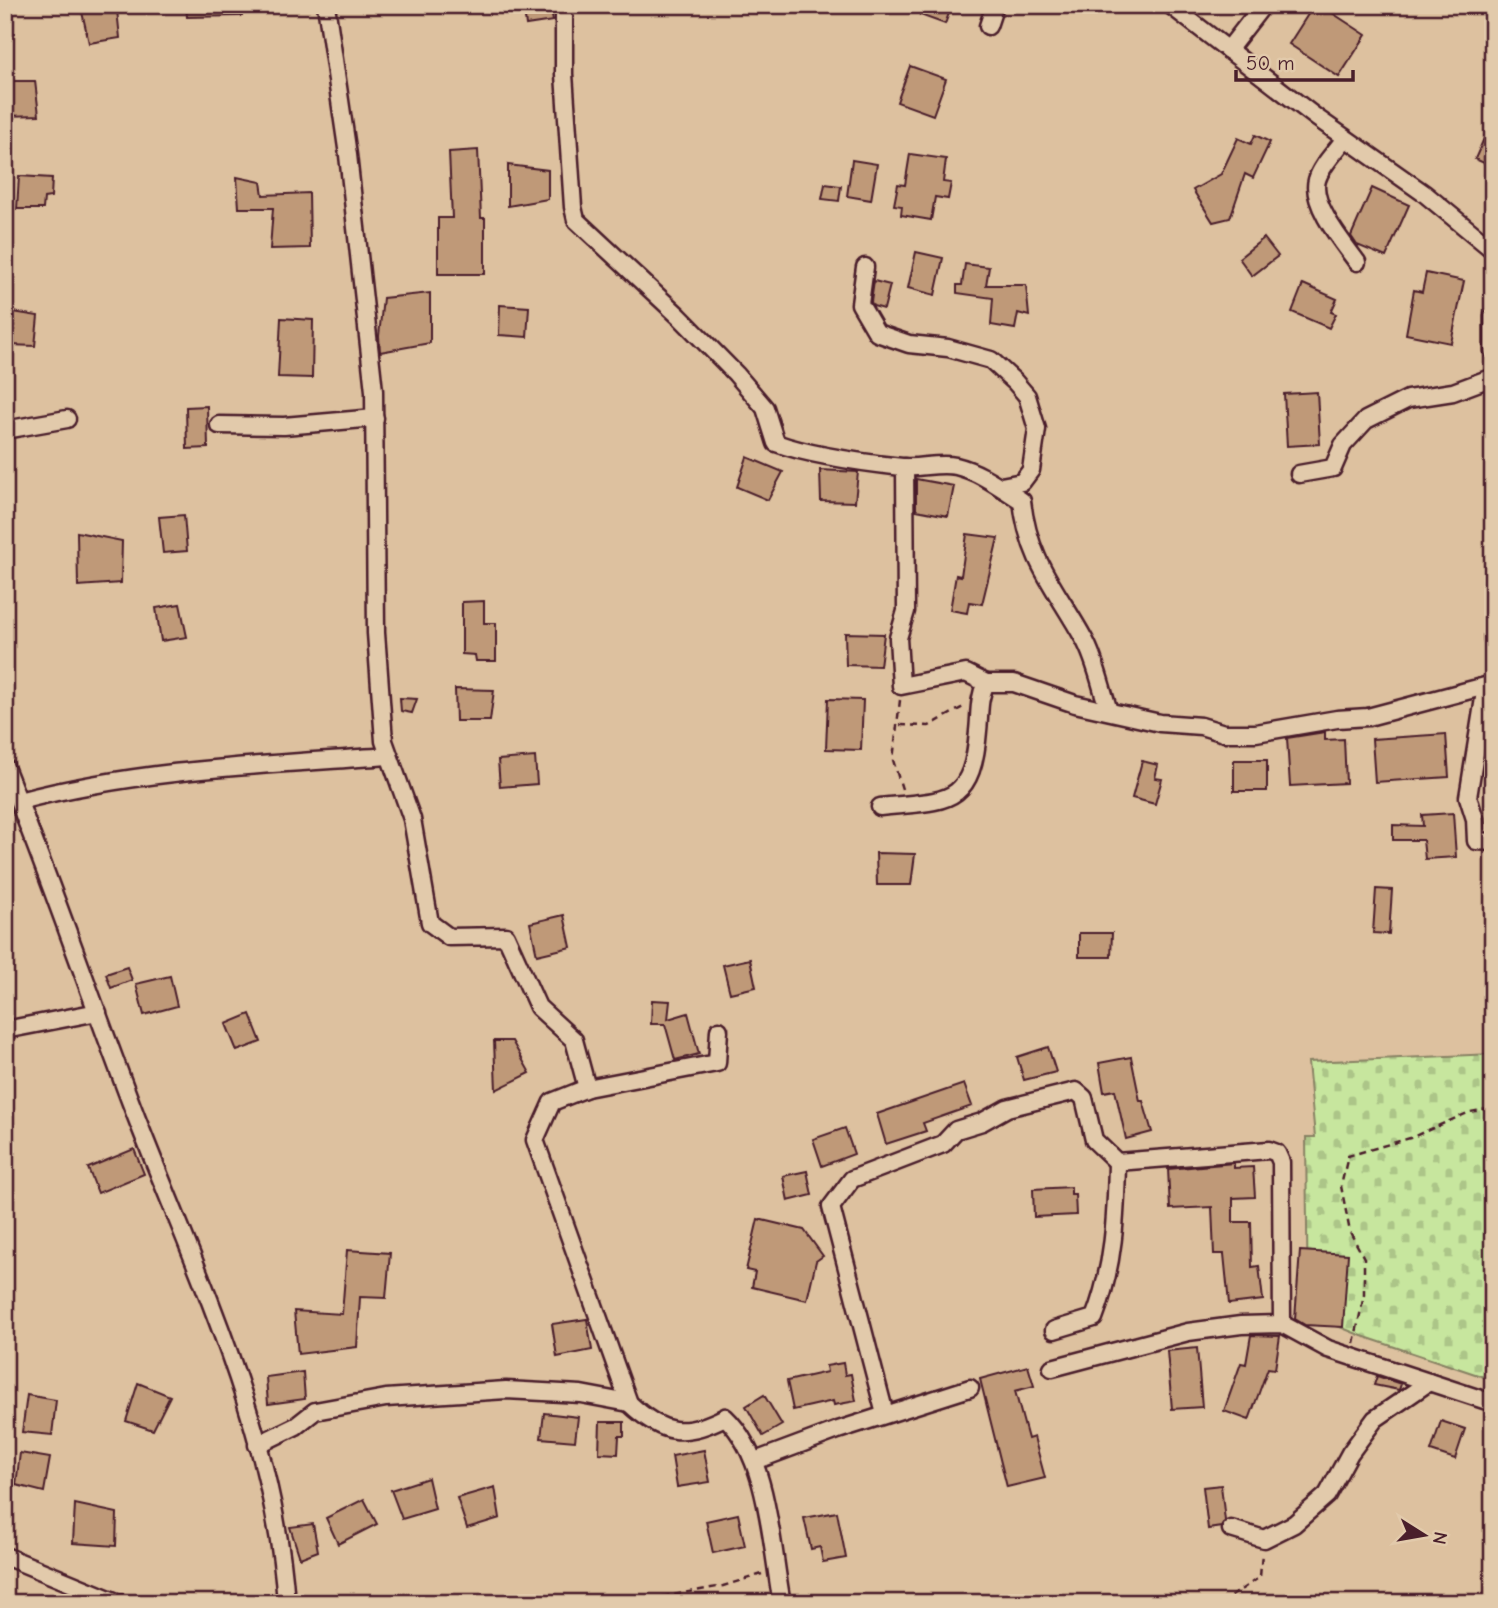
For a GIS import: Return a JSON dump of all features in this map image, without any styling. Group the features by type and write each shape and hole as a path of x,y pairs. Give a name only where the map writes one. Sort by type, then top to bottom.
{"street":[{"path":"326,5 348,155 375,418 376,633 384,741 412,819 430,923 449,937 506,936 538,1007 574,1040 587,1088"},
{"path":"564,5 564,74 573,207 582,228 679,316 736,374 765,408 776,443 799,452 905,467 929,464 955,466 1001,486 1022,501 1030,547 1085,641 1109,711"},
{"path":"988,26 995,5"},
{"path":"1170,5 1345,138 1424,194 1493,250"},
{"path":"1228,50 1263,5"},
{"path":"1345,138 1319,176 1316,188 1327,219 1357,262"},
{"path":"865,267 860,304 877,333 909,344 948,348 991,360 1027,396 1037,429 1031,470 1022,482 1001,486"},
{"path":"1493,316 1493,351"},
{"path":"1299,474 1333,468 1343,445 1366,420 1408,399 1453,392 1493,377"},
{"path":"219,425 284,426 375,418"},
{"path":"5,430 67,419"},
{"path":"905,467 906,611 898,638 901,686 966,673 983,688"},
{"path":"1493,587 1493,639"},
{"path":"983,688 1014,683 1075,704 1160,723 1201,726 1224,733 1256,733 1337,719 1368,717 1489,685 1468,797 1475,819 1476,841 1493,842"},
{"path":"880,807 943,801 962,790 972,767 983,688"},
{"path":"19,801 85,784 168,772 389,756"},
{"path":"5,767 236,1370 282,1546 286,1603"},
{"path":"5,1030 98,1012"},
{"path":"719,1030 718,1063 587,1088 552,1102 535,1140 629,1403 649,1422 669,1431 702,1429 725,1417 736,1427 755,1461 782,1603"},
{"path":"886,1414 831,1207 852,1179 943,1144 956,1130 982,1122 1007,1108 1076,1091 1084,1098 1094,1140 1117,1162 1269,1150 1277,1153 1281,1162 1282,1324"},
{"path":"1054,1329 1094,1318 1104,1293 1114,1246 1117,1162"},
{"path":"1052,1368 1188,1332 1241,1325 1282,1324 1328,1349 1493,1403"},
{"path":"1231,1529 1264,1539 1294,1524 1327,1495 1350,1453 1375,1419 1429,1382"},
{"path":"755,1461 886,1414 970,1388"},
{"path":"257,1445 296,1426 315,1411 386,1398 506,1390 581,1394 629,1403"},
{"path":"5,1556 119,1603"}],"path":[{"path":"901,686 893,760 905,804"},
{"path":"899,724 929,726 957,713 983,688"},
{"path":"1352,1355 1364,1295 1364,1258 1350,1232 1341,1186 1348,1156 1410,1138 1469,1112 1493,1108"},
{"path":"1221,1603 1260,1577 1264,1545 1272,1535"},
{"path":"627,1603 723,1586 775,1570"}],"green space":[{"path":"1493,1054 1493,1380 1362,1336 1308,1314 1306,1137 1315,1137 1308,1062"}],"building":[{"path":"186,5 242,5 242,16 187,17"},
{"path":"523,5 550,5 553,21 526,25"},
{"path":"924,5 952,5 945,24 920,15"},
{"path":"1314,5 1320,5 1366,35 1339,77 1289,44"},
{"path":"117,10 120,38 89,43 82,12"},
{"path":"910,66 946,79 933,115 897,102"},
{"path":"5,81 35,81 39,115 5,116"},
{"path":"1493,118 1493,167 1475,159"},
{"path":"1255,135 1270,142 1253,178 1245,174 1230,218 1213,222 1193,190 1221,174 1238,138 1251,144"},
{"path":"478,150 481,218 485,218 485,274 438,274 438,218 452,218 449,152"},
{"path":"910,154 946,159 943,182 951,183 948,199 935,197 931,220 901,215 902,206 894,205 898,184 905,185"},
{"path":"852,160 877,164 871,200 847,196"},
{"path":"508,165 548,170 548,199 508,206"},
{"path":"19,176 52,178 51,197 44,198 43,209 17,209"},
{"path":"237,177 261,182 263,195 309,193 310,248 270,249 273,208 239,208"},
{"path":"825,184 841,186 839,201 822,199"},
{"path":"1372,188 1409,205 1386,257 1357,245 1351,236"},
{"path":"1264,238 1278,256 1252,276 1239,258"},
{"path":"916,252 943,258 935,295 908,288"},
{"path":"965,264 989,267 986,285 1026,285 1029,316 1018,313 1015,329 991,325 993,298 957,293 957,285 962,285"},
{"path":"1426,273 1464,281 1451,343 1406,334 1414,290 1422,292"},
{"path":"874,281 890,285 884,309 873,306 871,302"},
{"path":"1303,284 1337,299 1331,312 1336,314 1329,328 1292,312"},
{"path":"430,293 430,343 380,352 383,298"},
{"path":"500,305 529,307 527,337 499,335"},
{"path":"7,311 38,316 35,346 10,345"},
{"path":"281,318 313,320 312,378 278,377"},
{"path":"1317,392 1320,444 1287,446 1284,394"},
{"path":"207,406 208,448 187,449 186,407"},
{"path":"747,457 783,472 768,500 737,487"},
{"path":"820,470 858,472 855,502 821,501"},
{"path":"916,479 954,486 948,516 916,510"},
{"path":"184,515 187,551 163,553 159,517"},
{"path":"77,532 122,541 121,583 78,586"},
{"path":"967,534 998,538 982,604 969,602 967,613 950,610 956,575 961,576"},
{"path":"484,601 484,623 496,623 496,661 476,661 475,655 462,654 462,602"},
{"path":"180,604 187,637 161,641 156,608"},
{"path":"845,633 884,634 880,666 846,665"},
{"path":"455,689 494,690 490,721 456,721"},
{"path":"400,698 417,699 412,713 401,711"},
{"path":"828,699 863,700 861,750 826,749"},
{"path":"1325,732 1325,740 1344,739 1346,783 1290,786 1287,738"},
{"path":"1446,734 1449,777 1375,782 1372,739"},
{"path":"535,757 537,784 500,787 498,760"},
{"path":"1234,760 1267,760 1267,791 1234,791"},
{"path":"1142,761 1158,765 1155,778 1162,779 1155,804 1132,798"},
{"path":"1453,813 1456,857 1425,859 1423,840 1393,840 1393,825 1423,826 1422,815"},
{"path":"876,853 915,854 911,885 877,885"},
{"path":"1376,889 1392,890 1389,934 1373,933"},
{"path":"564,915 571,947 537,955 530,923"},
{"path":"1079,933 1112,933 1111,957 1079,957"},
{"path":"750,959 756,987 730,993 723,965"},
{"path":"127,967 132,980 111,988 106,974"},
{"path":"170,976 177,1006 144,1015 136,984"},
{"path":"652,1000 670,1001 668,1019 688,1013 699,1054 675,1060 665,1024 651,1024"},
{"path":"250,1014 261,1042 237,1051 226,1024"},
{"path":"494,1041 512,1041 530,1073 496,1090"},
{"path":"1048,1047 1056,1072 1024,1080 1017,1057"},
{"path":"1131,1057 1140,1101 1143,1101 1152,1132 1126,1139 1115,1090 1104,1092 1099,1063"},
{"path":"964,1084 972,1106 923,1123 926,1131 886,1144 877,1114"},
{"path":"845,1128 854,1154 822,1166 813,1139"},
{"path":"134,1149 144,1174 98,1193 88,1168"},
{"path":"1234,1163 1234,1168 1253,1167 1255,1197 1233,1198 1233,1222 1251,1222 1252,1267 1259,1266 1263,1300 1229,1304 1224,1254 1214,1254 1212,1207 1170,1209 1168,1169"},
{"path":"807,1171 812,1195 788,1201 783,1176"},
{"path":"1071,1187 1071,1194 1075,1194 1076,1215 1034,1217 1033,1189"},
{"path":"758,1219 804,1230 823,1256 816,1261 807,1300 752,1287 755,1272 746,1270"},
{"path":"347,1250 390,1253 386,1298 360,1297 357,1347 298,1354 294,1311 342,1314"},
{"path":"1300,1251 1348,1254 1343,1327 1305,1325 1295,1319"},
{"path":"587,1319 592,1350 557,1357 552,1324"},
{"path":"1251,1335 1280,1336 1275,1369 1268,1368 1249,1420 1224,1411 1241,1363 1246,1364"},
{"path":"1197,1348 1202,1407 1172,1409 1167,1351"},
{"path":"843,1363 845,1375 851,1374 856,1401 834,1405 833,1401 793,1410 787,1381 827,1372 826,1366"},
{"path":"1028,1366 1034,1386 1015,1391 1028,1439 1034,1437 1045,1478 1007,1487 980,1379"},
{"path":"303,1372 305,1399 268,1404 266,1377"},
{"path":"1377,1376 1401,1384 1399,1390 1374,1385"},
{"path":"138,1383 170,1396 153,1430 126,1421"},
{"path":"27,1395 56,1400 52,1435 22,1432"},
{"path":"764,1395 782,1425 763,1436 746,1406"},
{"path":"544,1413 578,1417 575,1441 541,1438"},
{"path":"1441,1421 1465,1429 1455,1459 1431,1451"},
{"path":"600,1422 624,1422 624,1436 619,1436 618,1454 599,1453"},
{"path":"704,1450 710,1482 677,1487 672,1456"},
{"path":"20,1453 50,1458 44,1492 16,1485"},
{"path":"428,1478 435,1509 402,1519 391,1490"},
{"path":"1221,1485 1225,1521 1221,1527 1208,1529 1203,1487"},
{"path":"495,1487 500,1518 467,1528 457,1498"},
{"path":"364,1499 377,1524 338,1544 326,1518"},
{"path":"75,1504 117,1513 116,1546 73,1543"},
{"path":"837,1512 846,1558 823,1562 820,1547 811,1549 804,1518"},
{"path":"738,1514 745,1546 713,1553 706,1521"},
{"path":"313,1524 318,1551 300,1558 290,1527"}]}
